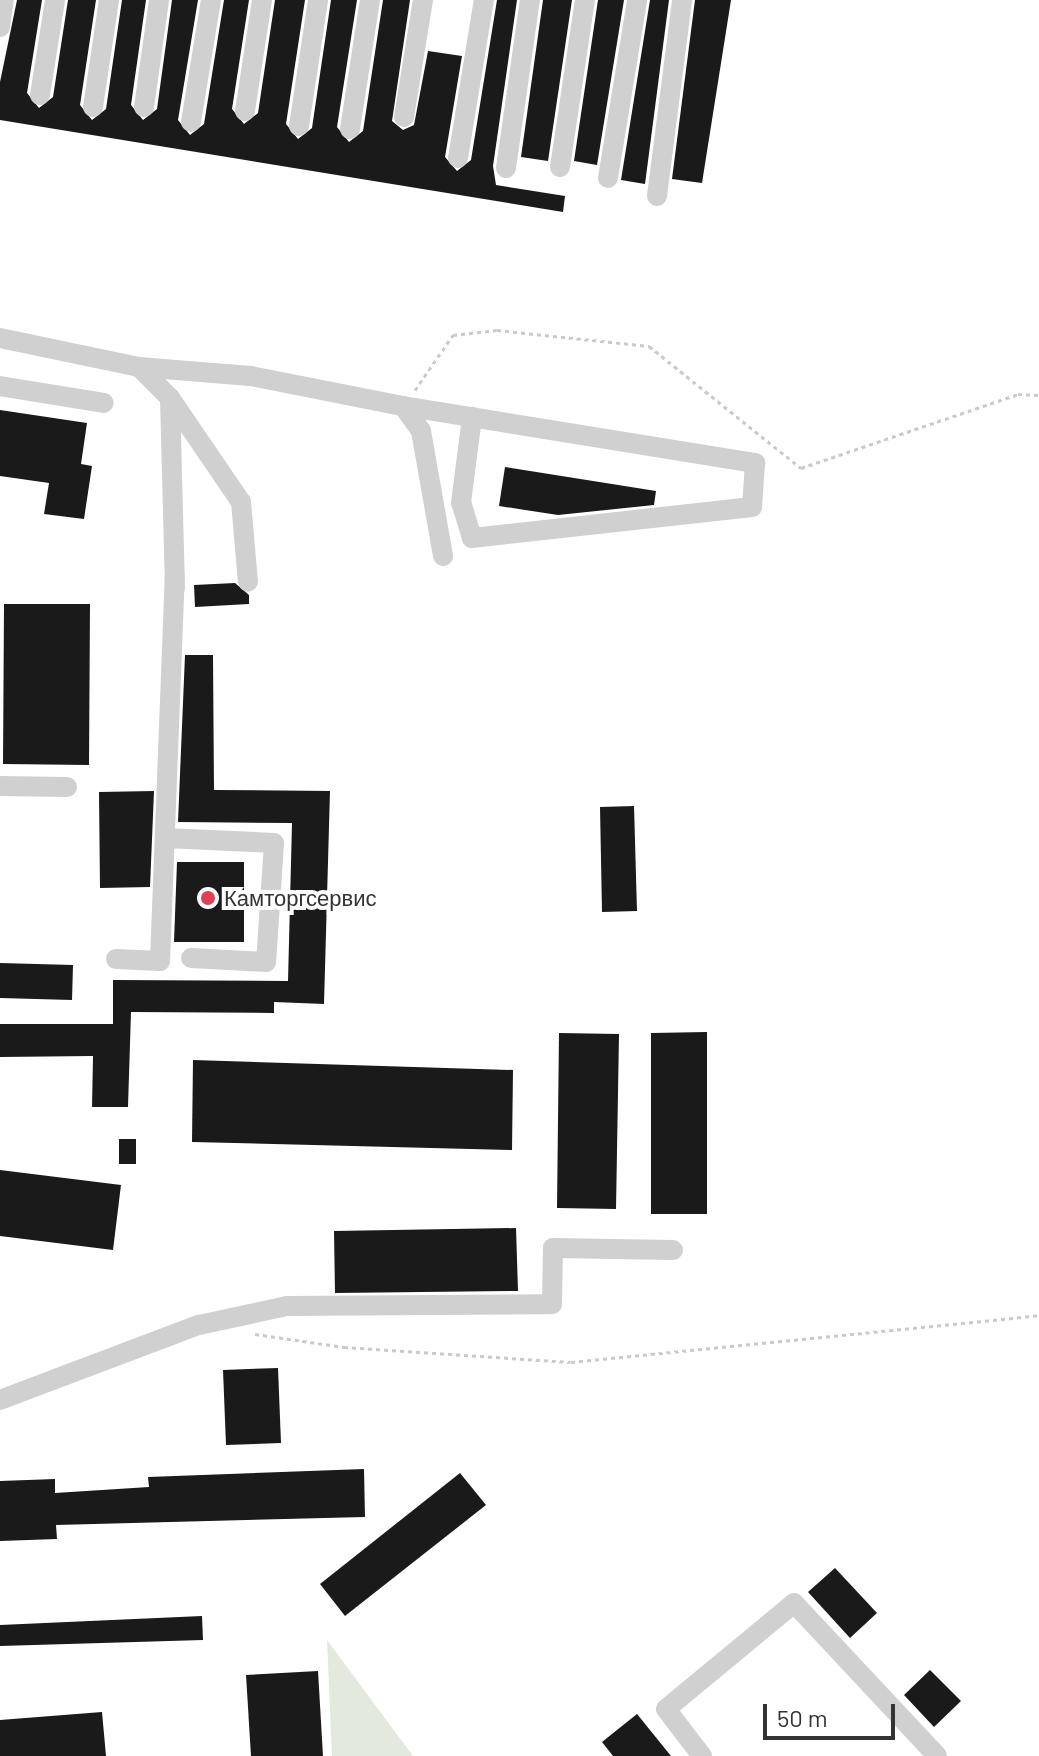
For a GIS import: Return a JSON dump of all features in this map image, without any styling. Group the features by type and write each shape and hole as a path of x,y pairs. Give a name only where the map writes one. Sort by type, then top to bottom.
{"lane":[{"path":"0,27 4,0"},
{"path":"40,95 55,0"},
{"path":"93,107 109,0"},
{"path":"144,107 159,0"},
{"path":"191,122 211,0"},
{"path":"245,111 262,0"},
{"path":"299,126 318,0"},
{"path":"350,129 370,0"},
{"path":"404,117 423,0"},
{"path":"458,158 484,0"},
{"path":"506,168 530,0"},
{"path":"560,167 585,0"},
{"path":"608,178 637,0"},
{"path":"657,196 682,0"},
{"path":"0,338 139,367 251,376 403,406 472,417 755,463 752,507 472,538 461,503 472,417"},
{"path":"139,367 170,398 241,502 248,582"},
{"path":"0,386 104,403"},
{"path":"116,959 160,961 175,583 170,398"},
{"path":"403,406 421,431 443,556"},
{"path":"0,786 67,787"},
{"path":"165,838 274,843 266,962 191,958"},
{"path":"0,1400 199,1325 272,1309 552,1304 553,1248 673,1250"},
{"path":"702,1756 666,1709 794,1603 937,1756"}],"path":[{"path":"403,406 453,335 497,330 649,346 801,468 1018,394 1039,395"},
{"path":"242,1332 344,1347 571,1362 1039,1315"}],"shaded area":[{"path":"327,1640 413,1756 332,1756"}],"building":[{"path":"17,0 42,0 27,93 39,108 53,97 68,0 96,0 80,105 92,120 106,109 122,0 146,0 131,105 143,120 157,109 172,0 198,0 178,120 190,135 204,124 224,0 249,0 232,109 244,124 258,113 275,0 305,0 286,124 298,139 312,128 331,0 357,0 337,127 349,142 363,131 383,0 410,0 392,121 403,130 414,125 428,51 462,56 445,157 457,171 471,160 497,0 517,0 493,166 496,185 565,196 563,212 0,120 0,82"},
{"path":"543,0 572,0 548,161 521,157"},
{"path":"598,0 624,0 597,165 574,161"},
{"path":"650,0 669,0 645,184 621,180"},
{"path":"695,0 731,0 702,183 672,179"},
{"path":"0,410 87,423 81,464 92,466 84,519 44,514 49,483 0,476"},
{"path":"505,467 656,491 654,505 558,515 499,506"},
{"path":"235,583 249,595 249,604 195,607 194,585"},
{"path":"4,604 90,604 89,765 3,764"},
{"path":"185,655 213,655 214,790 330,791 324,1004 274,1002 274,1013 131,1012 128,1107 92,1107 93,1056 0,1057 0,1024 113,1024 113,980 288,981 292,823 178,822"},
{"path":"154,791 150,887 100,888 99,792"},
{"path":"634,806 637,911 602,912 600,807"},
{"path":"177,862 244,862 244,942 174,942"},
{"path":"0,963 73,965 72,1000 0,998"},
{"path":"707,1032 707,1214 651,1214 651,1033"},
{"path":"559,1033 619,1034 616,1209 557,1208"},
{"path":"193,1060 513,1070 512,1150 192,1142"},
{"path":"119,1139 136,1139 136,1164 119,1164"},
{"path":"0,1170 121,1185 113,1250 0,1236"},
{"path":"516,1228 518,1291 335,1293 334,1231"},
{"path":"278,1368 281,1443 226,1445 223,1370"},
{"path":"364,1469 365,1517 56,1525 57,1539 0,1541 0,1481 55,1479 55,1493 149,1487 148,1477"},
{"path":"460,1473 486,1505 345,1616 320,1584"},
{"path":"835,1568 877,1613 850,1638 808,1592"},
{"path":"202,1616 203,1640 0,1646 0,1625"},
{"path":"930,1670 961,1701 934,1727 904,1695"},
{"path":"318,1671 323,1756 251,1756 246,1675"},
{"path":"102,1712 106,1756 0,1756 0,1720"},
{"path":"637,1714 671,1756 613,1756 602,1742"}],"place":[{"name":"Камторгсервис","path":"208,898"}]}
